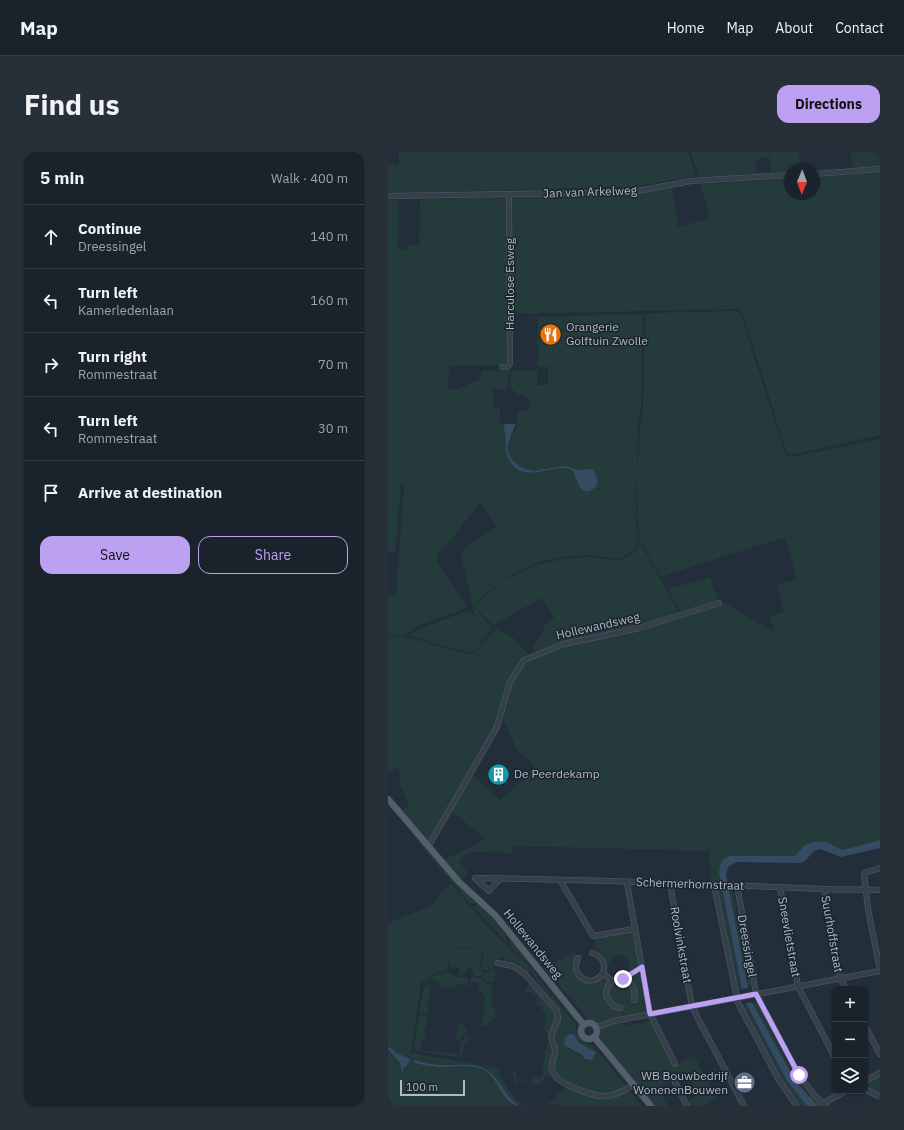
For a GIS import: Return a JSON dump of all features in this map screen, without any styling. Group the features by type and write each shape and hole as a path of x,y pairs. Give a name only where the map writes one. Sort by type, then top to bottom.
{"main road":[{"name":"Hollewandsweg","path":"388,800 459,882 495,915 584,1025"},
{"path":"591,1023 597,1027 597,1033 594,1037 588,1039 583,1036 581,1030 584,1025 591,1023"},
{"path":"594,1037 651,1106"}],"street":[{"path":"820,174 880,169"},
{"name":"Jan van Arkelweg","path":"388,196 632,192 691,181 784,175"},
{"name":"Harculose Esweg","path":"502,367 507,367 510,364 509,195"},
{"name":"Hollewandsweg","path":"428,847 493,736 510,682 524,660 564,644 634,629 719,603"},
{"path":"597,1027 610,1022 650,1014 880,971 878,949 865,889 864,873 880,868"},
{"name":"Schermerhornstraat","path":"501,878 880,890"},
{"path":"560,880 593,936 634,929"},
{"path":"626,883 650,1014 675,1064"},
{"name":"Roolvinkstraat","path":"670,884 692,1007 744,1106"},
{"name":"Dreessingel","path":"717,885 738,1003 776,1076 797,1106"},
{"name":"Dreessingel","path":"737,885 756,994 799,1075 821,1105"},
{"name":"Sneevlietstraat","path":"780,887 798,986 832,1052"},
{"name":"Suurhoffstraat","path":"824,889 840,978 844,986"},
{"path":"578,958 576,968 582,979 594,980 603,973 604,968 602,960 596,954 592,953"},
{"name":"Hollewandsweg","path":"498,963 513,966 526,975 558,1013 557,1021 551,1036 555,1049 552,1069 556,1077 566,1084 597,1097 614,1094 633,1085"},
{"path":"620,1008 610,1004 607,998 607,987 612,981 623,979 642,967"},
{"path":"603,973 612,981"},
{"path":"623,979 633,986 635,993 634,1000"},
{"path":"868,1032 880,1054"},
{"path":"868,1079 880,1073"},
{"path":"675,1082 687,1106"},
{"path":"868,1091 880,1097"},
{"path":"821,1105 841,1094"}],"green space":[{"path":"399,152 688,152 696,176 633,187 388,193 388,164 399,165"},
{"path":"691,152 799,152 800,164 784,164 784,172 771,173 769,156 756,160 757,174 699,177"},
{"path":"851,152 880,152 880,166 852,168"},
{"path":"880,172 880,435 790,455 787,454 742,312 739,309 511,314 511,197 622,195 672,188 678,227 710,218 700,184 784,179 784,200 820,200 820,177"},
{"path":"507,197 507,361 504,365 449,366 448,389 458,389 481,379 481,371 509,371 507,389 493,389 493,407 500,407 500,423 504,424 506,441 508,441 517,426 517,411 528,411 529,406 528,400 524,394 517,394 511,388 511,371 537,371 537,385 548,385 548,367 538,366 538,318 528,317 643,314 641,409 638,420 637,545 634,550 620,559 590,555 572,556 545,560 510,575 474,603 474,607 493,629 474,651 468,652 408,635 422,628 467,611 470,611 475,617 461,554 464,549 496,527 480,502 454,537 437,554 437,562 467,608 418,626 405,635 388,637 388,595 396,594 404,486 401,485 395,552 388,552 388,200 399,200 398,250 408,250 408,245 419,246 420,199"},
{"path":"736,311 741,315 786,456 792,457 880,439 880,840 843,850 826,842 812,842 795,856 727,856 719,873 721,882 711,882 709,851 513,846 512,853 469,852 459,861 468,873 462,880 444,860 486,839 451,811 472,775 500,800 522,781 535,766 517,750 503,718 514,679 526,661 572,643 600,637 723,602 774,632 770,616 784,612 776,585 797,579 785,537 661,577 639,539 639,526 637,520 638,464 639,436 643,409 645,315 651,313"},
{"path":"639,541 680,614 631,629 536,653 532,648 533,645 543,632 544,625 554,618 542,598 495,624 496,628 515,639 527,653 519,663 498,720 429,840 426,840 402,811 409,804 400,784 399,768 397,767 388,774 388,639 405,637 463,653 472,654 495,630 494,626 475,607 475,604 507,578 533,566 567,558 594,557 620,561 636,551"},
{"path":"710,577 719,602 681,613 668,589"},
{"path":"419,843 422,843 476,902 471,905"},
{"path":"451,883 486,925 533,970 551,994 546,997 542,993 545,991 530,971 527,973 518,967 519,964 500,957 496,967 483,971 481,967 484,957 483,953 472,948 460,947 449,956 447,970 435,973 421,983 411,1053 498,1068 501,1070 498,1073 514,1097 518,1101 530,1106 521,1105 515,1102 510,1098 494,1075 488,1070 477,1065 439,1065 414,1060 414,1063 428,1066 471,1067 482,1070 495,1080 507,1098 515,1106 388,1106 388,1049 400,1063 401,1075 410,1059 397,1053 388,1046 388,923 429,907"},
{"path":"718,887 722,887 742,989 737,990"},
{"path":"728,887 732,887 751,987 748,988"},
{"path":"477,903 489,913 506,935 505,938 510,946 474,908"},
{"path":"632,931 639,963 628,973 628,961 618,954 612,957 606,969 604,956 595,948 594,939"},
{"path":"511,941 527,957 577,1019 575,1021 534,969 511,947"},
{"path":"463,947 476,950 483,955 480,966 483,973 482,976 474,976 471,967 468,968 465,974 458,976 460,968 452,967 450,970 449,957 455,951"},
{"path":"574,952 577,957 574,964 575,975 579,980 590,984 596,983 602,979 607,983 604,997 613,1008 623,1010 622,1005 614,1003 610,999 609,992 611,985 621,981 629,984 633,991 630,1001 634,1003 637,990 630,979 638,973 640,974 646,1012 598,1023 590,1021 544,968"},
{"path":"496,969 493,982 487,982 484,978 484,973"},
{"path":"446,972 456,977 468,977 466,995 466,985 456,984 454,988 440,987 441,983 431,979 423,983 436,974"},
{"path":"523,976 525,976 553,1008 557,1016 549,1033 544,1030 546,1012 542,1011 542,1007 536,1006 537,996 533,995 533,992 525,992 529,984"},
{"path":"472,977 482,978 486,983 493,985 491,1004 493,1008 496,1008 495,1017 486,1024 488,1026 482,1026 485,996 483,996 483,992 479,991 479,983 472,982 470,992 469,991 470,979"},
{"path":"430,984 428,1012 425,1015 419,1014 424,986"},
{"path":"552,995 575,1024 579,1038 597,1050 626,1086 625,1088 601,1095 563,1081 553,1071 552,1040 560,1017 548,998","holes":["573,1033 579,1043 596,1052 590,1060 567,1048 564,1038"]},
{"path":"756,1001 789,1067 797,1080 816,1101 814,1103 796,1082 752,1002"},
{"path":"746,1003 788,1081 807,1106 802,1106 782,1079 742,1004"},
{"path":"419,1015 425,1016 428,1019 424,1032 426,1038 422,1042 421,1052 416,1051 414,1046"},
{"path":"650,1021 674,1067 694,1055 716,1098 705,1106 689,1106 687,1103 699,1094 687,1074 657,1088 668,1106 654,1106 599,1037 601,1029 609,1024 625,1024 627,1026"},
{"path":"458,1023 461,1023 467,1029 466,1032 456,1041"},
{"path":"466,1034 469,1037 468,1043 465,1043 462,1058 423,1052 423,1050 459,1054 460,1043 457,1041 462,1038 461,1040 465,1041 464,1036"},
{"path":"549,1041 553,1047 551,1077 547,1075 543,1081 536,1084 521,1081 517,1082 518,1085 514,1086 516,1084 511,1071 517,1071 516,1079 532,1081 532,1076 542,1077 546,1045"},
{"path":"511,1060 513,1060 511,1071"},
{"path":"880,1076 880,1095 868,1089 868,1082"},
{"path":"565,1088 597,1098 629,1090 642,1106 563,1106 555,1104 540,1106 556,1100 555,1096"}],"water":[{"path":"505,424 516,424 507,447 511,459 520,467 533,471 565,466 579,470 593,469 598,480 596,487 591,490 583,490 580,488 573,471 566,468 530,473 514,467 507,453 503,426"},
{"path":"880,840 880,848 841,857 820,849 801,863 737,862 728,867 726,875 748,988 742,989 719,873 720,865 724,859 729,856 795,856 804,846 812,842 826,842 843,850"},
{"path":"752,1002 796,1082 818,1106 807,1106 787,1081 746,1003"},
{"path":"570,1034 574,1034 579,1043 596,1052 592,1060 585,1059 582,1055 565,1046 564,1038"},
{"path":"388,1046 397,1053 410,1059 409,1063 404,1068 402,1076 400,1063 388,1049"},
{"path":"414,1060 438,1065 470,1065 482,1067 496,1078 510,1098 520,1106 514,1105 510,1102 491,1076 482,1069 463,1066 438,1067 414,1063"}],"place":[{"name":"Orangerie Golftuin Zwolle","path":"551,334"},
{"name":"De Peerdekamp","path":"498,774"},
{"name":"WB Bouwbedrijf WonenenBouwen","path":"744,1083"}],"route":[{"path":"623,979 642,967 650,1014 756,994 799,1075"}]}
